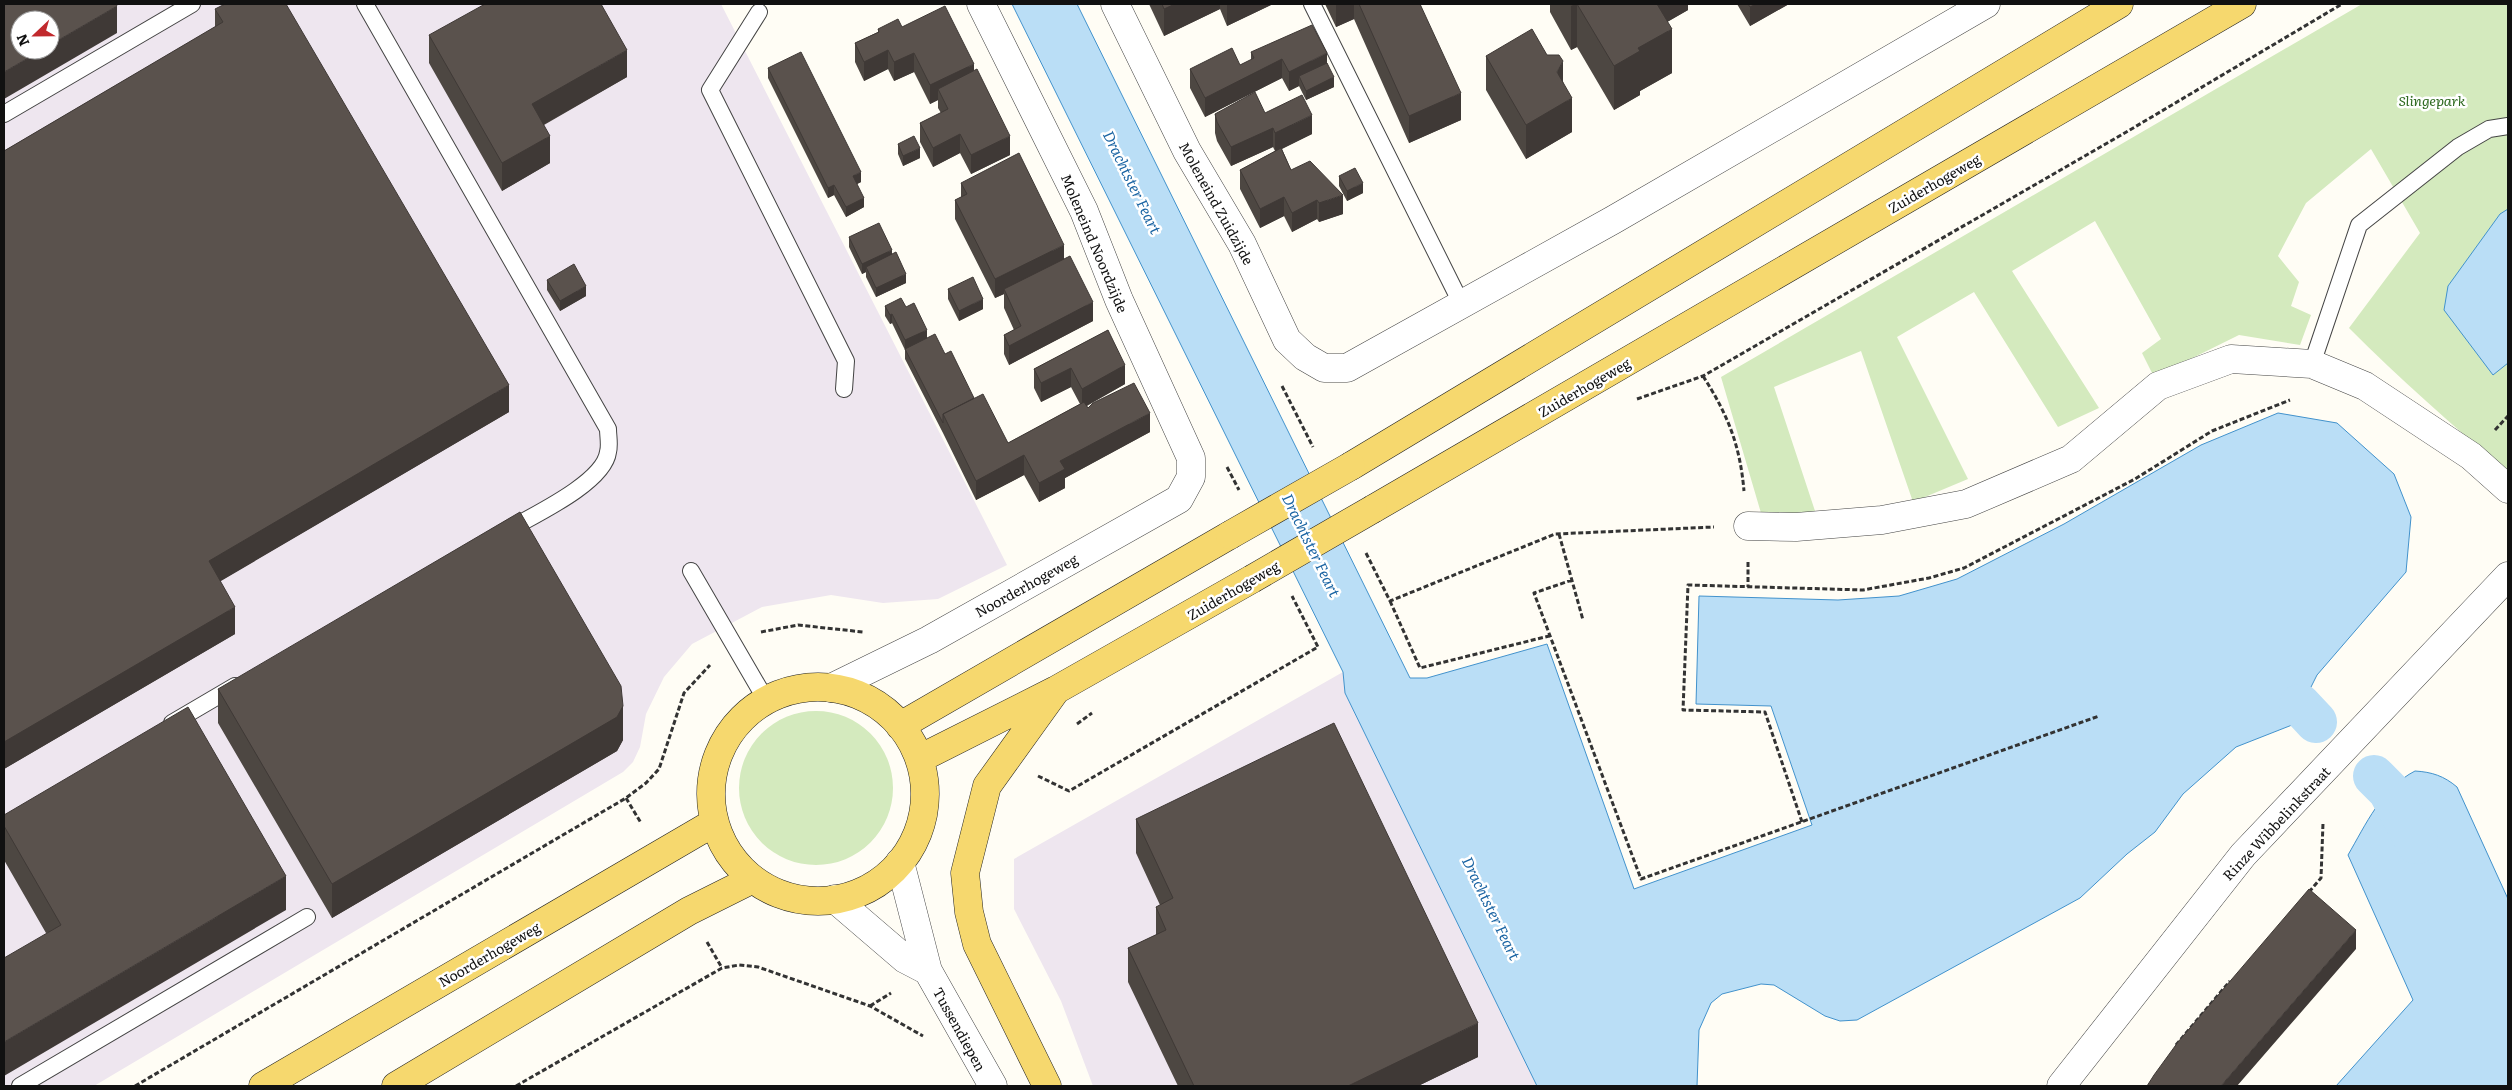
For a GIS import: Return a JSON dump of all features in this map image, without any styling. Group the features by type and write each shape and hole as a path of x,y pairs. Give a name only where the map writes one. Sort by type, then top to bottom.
{"main road":[{"path":"900,726 1351,466 2119,4"},
{"name":"Zuiderhogeweg","path":"919,759 1056,690 1252,579 2242,4"},
{"path":"809,687 831,688 869,700 886,711 900,726 919,759 924,783 924,808 918,831 908,853 892,872 873,886 849,897 825,901 799,900 775,892 753,879 736,863 723,844 715,822 711,798 713,775 720,752 731,731 747,714 766,700 787,692 809,687"},
{"path":"1047,1086 977,944 969,912 964,873 987,786 1056,690"},
{"name":"Noorderhogeweg","path":"263,1086 715,822"},
{"path":"396,1086 689,911 753,879"}],"street":[{"name":"Moleneind Noordzijde","path":"981,4 1084,211 1134,336 1191,458"},
{"name":"Moleneind Zuidzijde","path":"1115,4 1187,152 1242,244 1287,340 1305,357 1324,368 1347,368 1462,305"},
{"path":"1462,305 1986,4"},
{"path":"1748,526 1796,527 1882,520 1966,504 2071,459 2158,386 2231,359 2322,367 2374,391 2471,456 2508,489"},
{"name":"Noorderhogeweg","path":"831,688 929,640 1179,499 1191,477 1191,458"},
{"name":"Rinze Wibbelinkstraat","path":"2061,1086 2243,855 2508,576"},
{"name":"Tussendiepen","path":"900,862 928,971 993,1086"},
{"name":"Tussendiepen","path":"835,899 905,959 928,971"}],"lane":[{"path":"4,114 192,4"},
{"path":"366,4 608,428 608,454 596,475 572,494 495,537"},
{"path":"1312,4 1462,305"},
{"path":"759,12 710,90 846,361 844,389"},
{"path":"2322,367 2359,225 2458,147 2489,129 2508,126"},
{"path":"691,571 766,700"},
{"path":"159,730 245,680"},
{"path":"20,1086 307,917"}],"path":[{"path":"1748,526 1742,459 1723,407 1702,376 2123,134 2342,4"},
{"path":"1802,822 1765,712 1683,710 1688,585 1863,590 1928,578 1964,568 2135,479 2212,431 2297,397 2322,367"},
{"path":"1559,534 1583,620"},
{"path":"1572,580 1534,592 1548,636 1641,879 2099,716"},
{"path":"1390,601 1420,668 1548,636"},
{"path":"135,1086 626,798 646,784 659,769 684,693 703,671 733,645 750,635 766,630 798,625"},
{"path":"1073,727 1093,712"},
{"path":"2308,892 2321,878 2323,816"},
{"path":"516,1086 722,968 739,965 758,967 870,1006 927,1038"},
{"path":"2175,1046 2232,980"}],"shaded area":[{"path":"4,4 721,4 1007,565 938,599 883,603 831,595 762,607 692,644 664,677 646,714 640,747 633,762 623,772 94,1086 4,1086"},
{"path":"1343,672 1345,693 1537,1086 1093,1086 1061,1001 1014,909 1014,859"}],"green space":[{"name":"Slingepark","path":"2362,4 2508,4 2508,472 2427,402 2349,328 2420,233 2371,149 2306,203 2278,256 2299,282 2291,306 2311,315 2300,345 2239,335 2154,377 2142,353 2161,339 2095,221 2012,271 2099,408 2058,427 1974,292 1897,337 1968,479 1913,502 1861,351 1774,387 1816,514 1761,513 1721,377"},
{"path":"816,711 845,717 859,724 870,734 880,745 887,759 893,788 887,817 880,831 870,842 859,852 845,859 816,865 787,859 773,852 762,842 752,831 745,817 739,788 745,759 752,745 762,734 773,724 787,717"}],"water":[{"name":"Drachtster Feart","path":"1012,4 1077,4 1410,678 1427,678 1547,644 1634,889 1812,825 1771,706 1696,704 1699,596 1838,600 1899,596 1957,579 2064,524 2201,445 2278,413 2337,423 2394,474 2411,517 2406,572 2317,675 2292,725 2236,747 2183,794 2155,832 2127,854 2080,898 1857,1020 1840,1021 1825,1016 1774,985 1761,984 1722,994 1711,1003 1699,1030 1697,1086 1537,1086 1345,693 1343,672"},
{"path":"2508,209 2508,363 2493,375 2444,310 2448,286 2500,214"},
{"path":"2415,771 2438,775 2457,787 2508,899 2508,1086 2336,1086 2413,1000 2348,855 2368,819 2384,797 2403,778"}],"building":[{"path":"4,4 116,4 117,6 60,39 60,10 10,10 10,60 25,60 4,72"},
{"path":"225,4 286,4 509,385 209,561 235,607 4,742 4,151 223,22 215,9"},
{"path":"485,4 601,4 627,50 532,104 550,136 502,163 429,35"},
{"path":"1162,4 1175,4 1164,9"},
{"path":"1359,4 1420,4 1461,93 1409,116"},
{"path":"1577,4 1657,4 1672,29 1638,48 1640,51 1614,66"},
{"path":"945,6 974,64 930,85 914,53 894,62 888,50 864,62 855,43 879,32 878,29 898,19 902,27"},
{"path":"1312,25 1327,53 1289,72 1282,59 1205,98 1190,69 1232,48 1240,65 1254,58 1251,52"},
{"path":"1532,29 1547,55 1559,55 1563,61 1557,72 1572,98 1526,125 1486,56"},
{"path":"801,52 861,172 853,176 864,198 846,207 834,185 828,188 768,68"},
{"path":"1327,63 1334,77 1306,91 1299,76"},
{"path":"977,69 1010,136 971,155 960,134 933,148 920,123 948,109 938,89"},
{"path":"1255,92 1265,113 1302,95 1312,115 1275,133 1273,128 1231,147 1217,122 1215,114"},
{"path":"914,136 920,148 903,156 898,144"},
{"path":"1281,148 1291,170 1310,161 1343,195 1319,203 1317,200 1292,213 1284,197 1260,209 1240,170"},
{"path":"1019,153 1064,245 995,279 955,200 967,194 961,183"},
{"path":"1355,168 1363,183 1347,191 1339,176"},
{"path":"879,223 892,250 862,264 849,237"},
{"path":"896,252 906,274 876,288 866,267"},
{"path":"1070,256 1093,302 1009,346 1004,335 1021,326 1004,289"},
{"path":"574,264 586,286 560,301 547,280"},
{"path":"973,277 983,299 959,311 948,289"},
{"path":"901,298 906,307 914,303 927,330 905,340 892,314 890,315 885,306"},
{"path":"1108,330 1125,365 1082,389 1071,368 1041,383 1034,369"},
{"path":"935,334 945,354 951,351 974,398 943,414 943,423 905,349"},
{"path":"1134,383 1150,413 1060,461 1065,469 1039,483 1024,455 976,481 943,414 983,394 1008,443 1084,402 1088,408 1093,403"},
{"path":"520,512 621,686 623,706 617,717 332,884 218,689"},
{"path":"188,707 286,876 4,1042 4,958 61,925 4,826 4,815"},
{"path":"1334,723 1478,1023 1348,1086 1194,1086 1128,948 1166,930 1156,907 1173,898 1136,819"},
{"path":"2309,889 2356,930 2221,1086 2147,1086 2178,1042"}],"waterway":[{"path":"2300,705 2316,722"},
{"path":"2374,776 2389,791 2417,843"}]}
